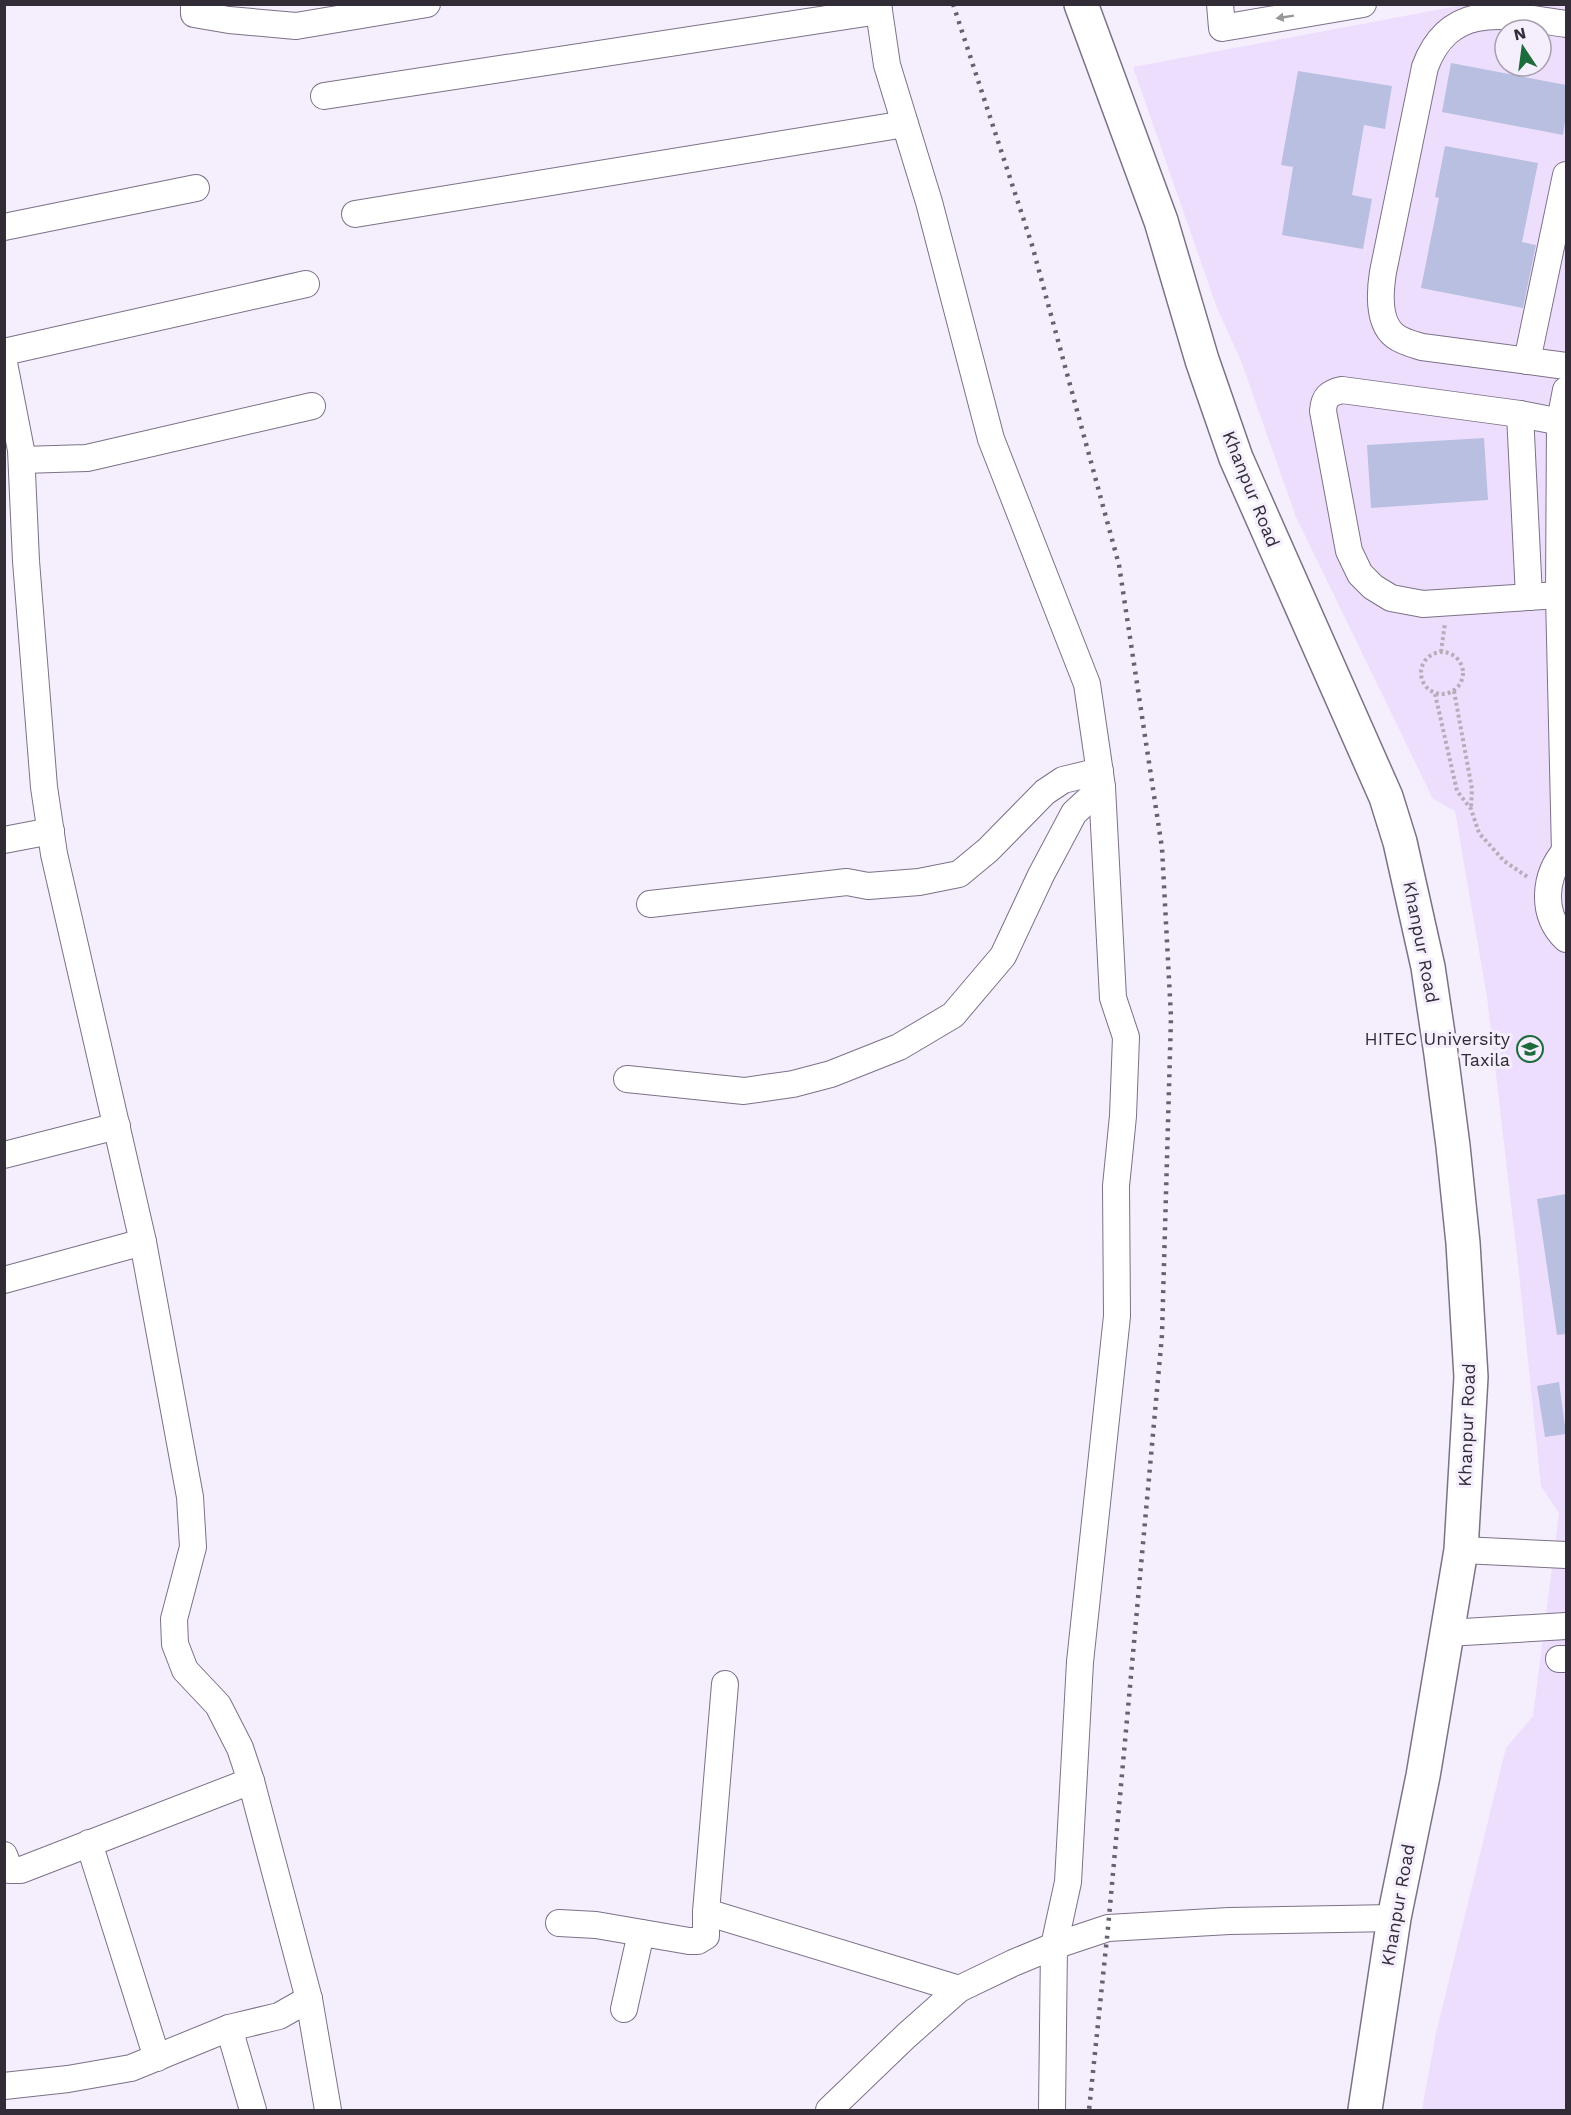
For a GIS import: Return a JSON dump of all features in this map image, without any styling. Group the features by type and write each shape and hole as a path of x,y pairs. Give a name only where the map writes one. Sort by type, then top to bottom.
{"highway":[{"name":"Khanpur Road","path":"1081,4 1161,221 1202,360 1236,458 1386,797 1400,842 1428,967 1453,1146 1463,1243 1471,1377 1461,1550 1423,1776 1394,1918 1365,2110"}],"street":[{"path":"194,4 194,14 229,20 296,26 427,4"},
{"path":"1220,4 1222,28 1349,6"},
{"path":"324,96 879,8 887,65 929,202 992,440 1087,684 1101,779 1113,998 1126,1037 1123,1116 1116,1186 1117,1316 1080,1662 1068,1882 1055,1933 1052,2110"},
{"path":"1566,24 1490,12 1474,15 1458,21 1443,33 1430,51 1380,292 1386,323 1393,335 1405,342 1422,347 1566,366"},
{"path":"355,214 905,124"},
{"path":"1527,361 1566,175"},
{"path":"4,227 196,188"},
{"path":"4,352 306,284"},
{"path":"4,363 17,423 22,460 15,542 54,854 143,1242 190,1497 193,1547 174,1619 175,1644 185,1670 218,1705 240,1748 251,1781 309,1999 328,2110"},
{"path":"1559,595 1423,604 1391,598 1373,587 1360,574 1349,551 1323,411 1324,401 1331,393 1342,390 1563,422"},
{"path":"1566,390 1563,422 1559,595 1566,851 1558,859 1551,874 1548,890 1548,906 1554,922 1566,939"},
{"path":"22,460 87,458 312,406"},
{"path":"1520,414 1528,597"},
{"path":"650,904 847,882 868,886 920,882 959,874 988,850 1045,792 1063,780 1101,779"},
{"path":"627,1079 744,1091 793,1084 831,1074 899,1047 953,1015 1004,956 1041,875 1074,813 1101,779"},
{"path":"4,840 51,831"},
{"path":"4,1155 117,1126"},
{"path":"4,1280 143,1242"},
{"path":"1461,1550 1566,1555"},
{"path":"1447,1633 1566,1626"},
{"path":"559,1923 596,1925 689,1941 703,1940 706,1936 706,1912 725,1684"},
{"path":"4,1855 10,1870 21,1870 251,1781"},
{"path":"89,1843 158,2058"},
{"path":"706,1912 959,1989"},
{"path":"829,2110 959,1989 1054,1946 1108,1928 1229,1921 1394,1918"},
{"path":"624,2009 641,1933"},
{"path":"4,2086 68,2079 131,2068 229,2028 279,2016 309,1999"},
{"path":"229,2028 253,2110"}],"path":[{"path":"1436,694 1454,691 1463,680 1464,671 1461,663 1449,653 1441,652 1426,659 1421,675 1423,683 1436,694 1457,791 1471,809 1479,833 1500,857 1548,890"},
{"path":"1454,691 1473,789 1471,809"}],"shaded area":[{"name":"HITEC University Taxila","path":"1463,5 1566,5 1566,2110 1422,2110 1436,2033 1506,1748 1533,1716 1559,1513 1541,1486 1487,997 1455,811 1433,799 1296,517 1241,361 1217,308 1133,67"}],"building":[{"path":"1451,63 1493,71 1493,78 1529,78 1566,85 1563,135 1442,112"},
{"path":"1298,71 1392,86 1385,129 1364,125 1352,195 1372,199 1363,249 1282,235 1293,167 1281,165"},
{"path":"1445,146 1538,163 1522,242 1536,245 1523,308 1421,288 1439,198 1435,197"},
{"path":"1484,438 1488,500 1371,508 1367,445"},
{"path":"1566,1194 1566,1334 1557,1335 1537,1199"},
{"path":"1559,1382 1566,1434 1545,1437 1537,1386"}],"railway":[{"path":"953,4 1032,245 1119,565 1162,848 1171,1017 1162,1335 1108,1928 1089,2110"}],"place":[{"name":"HITEC University Taxila","path":"1530,1049"}]}
